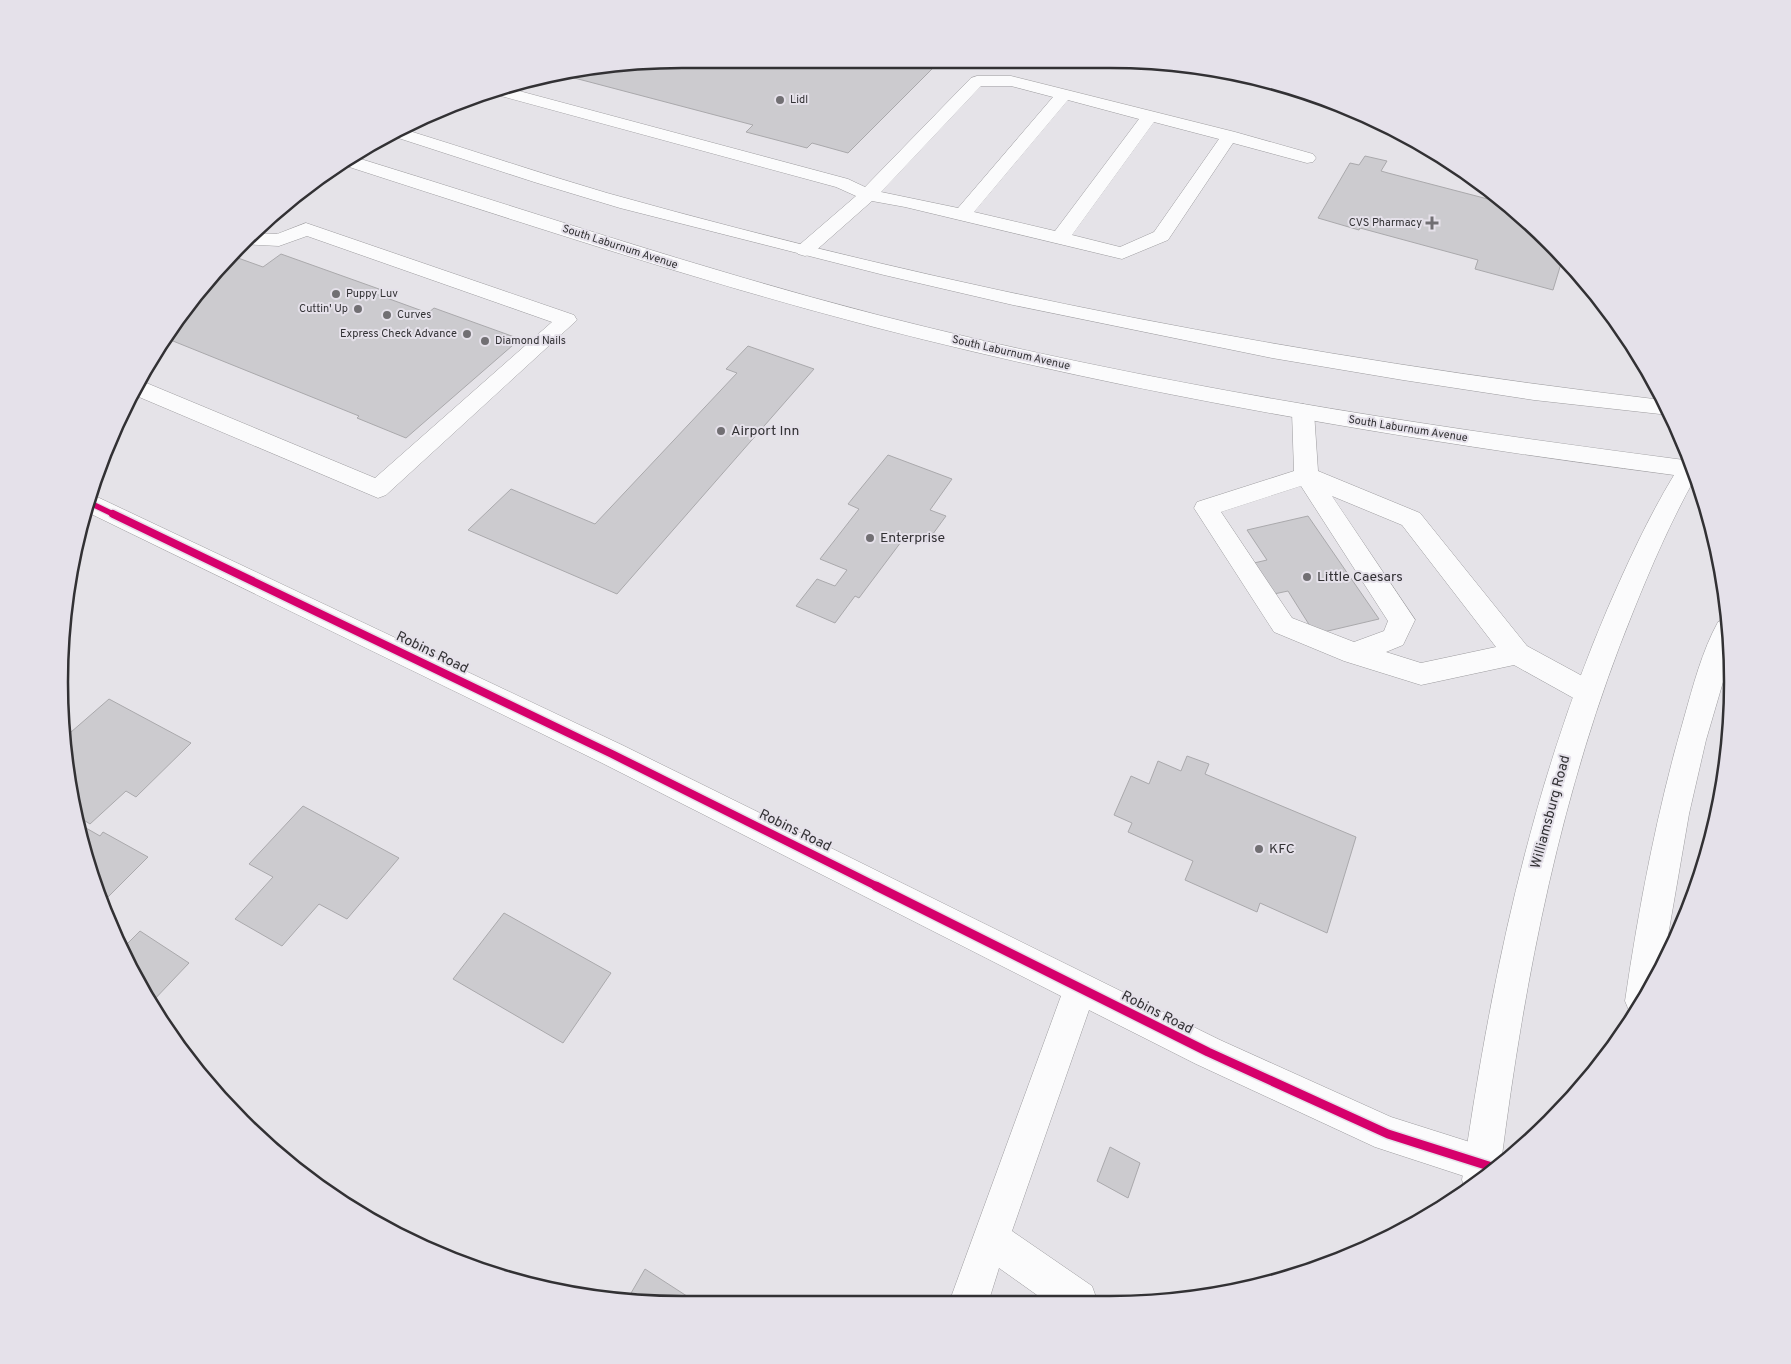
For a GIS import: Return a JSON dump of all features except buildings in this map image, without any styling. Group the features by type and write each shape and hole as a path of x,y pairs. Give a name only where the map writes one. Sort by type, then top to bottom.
{"main road":[{"path":"805,250 868,195 977,81 1011,81 1229,136 1307,158"},
{"path":"507,93 842,183 868,195 1122,253 1161,236 1229,136"},
{"path":"962,215 1064,94"},
{"path":"1060,238 1150,116"},
{"path":"404,134 624,203 913,278 1049,309 1190,337 1378,370 1658,407"},
{"name":"South Laburnum Avenue","path":"354,163 659,260 764,291 1025,357 1303,412 1685,467"},
{"path":"142,390 378,489 567,320 306,229 278,240 256,239"},
{"path":"1303,412 1306,476 1402,620 1394,638 1354,654"},
{"name":"Williamsburg Road","path":"1486,1167 1504,1018 1546,824 1587,692 1611,630 1657,528 1687,474"},
{"path":"1517,654 1422,674 1354,654 1283,625 1206,508 1306,476 1411,519 1517,654 1587,692"},
{"name":"Robins Road","path":"94,505 612,754 1208,1052 1388,1134 1483,1170"},
{"path":"1644,983 1651,932 1690,744 1722,644"},
{"path":"970,1296 1080,988"},
{"path":"990,1239 1072,1296"}],"cycle path":[{"path":"94,505 612,754 1208,1052 1388,1134 1488,1166"}],"place":[{"name":"Lidl","path":"780,100"},
{"name":"CVS Pharmacy","path":"1432,223"},
{"name":"Puppy Luv","path":"336,294"},
{"name":"Cuttin' Up","path":"358,309"},
{"name":"Curves","path":"387,315"},
{"name":"Express Check Advance","path":"467,334"},
{"name":"Diamond Nails","path":"485,341"},
{"name":"Airport Inn","path":"721,431"},
{"name":"Enterprise","path":"870,538"},
{"name":"Little Caesars","path":"1307,577"},
{"name":"KFC","path":"1259,849"}]}
